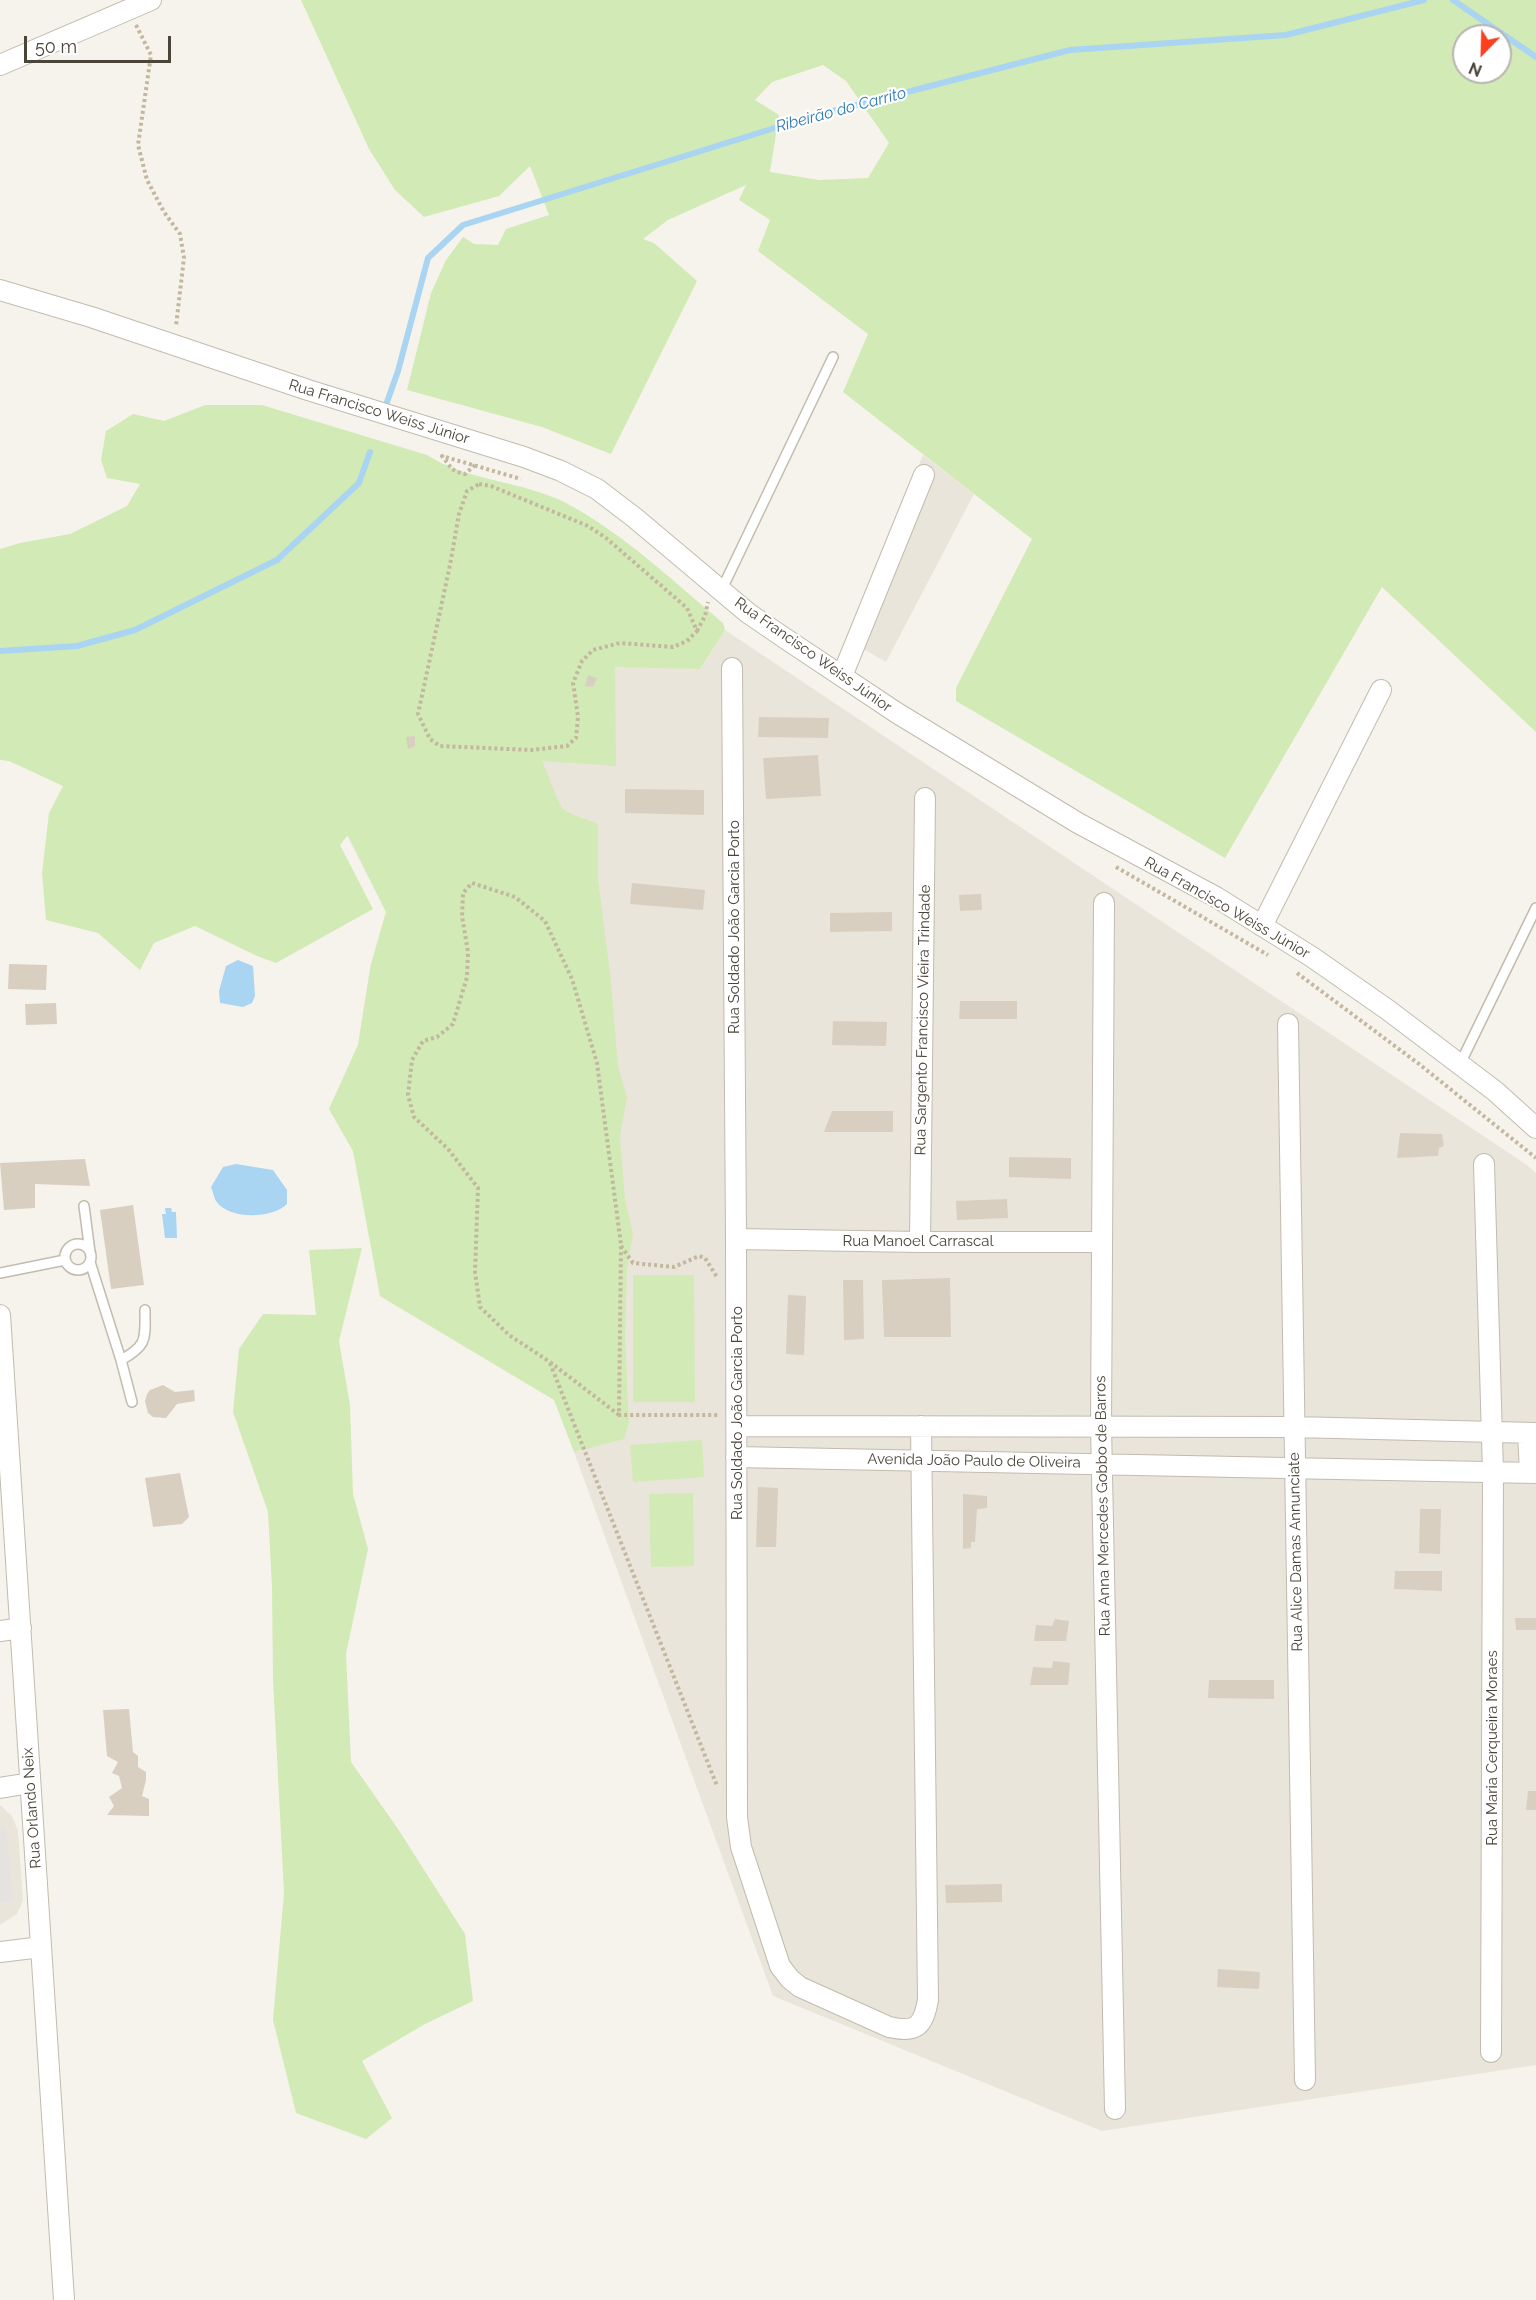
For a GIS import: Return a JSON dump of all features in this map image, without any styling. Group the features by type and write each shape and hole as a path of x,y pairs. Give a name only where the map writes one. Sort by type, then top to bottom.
{"street":[{"path":"0,65 152,0"},
{"name":"Rua Francisco Weiss Júnior","path":"0,290 91,317 308,390 524,457 561,471 597,489 748,613 897,713 1078,823 1216,897 1312,957 1460,1064 1495,1091 1536,1128"},
{"path":"842,676 924,475"},
{"name":"Rua Soldado João Garcia Porto","path":"732,668 737,1817 741,1847 780,1966 800,1987 889,2027 903,2030 914,2028 921,2023 928,2000 921,1460"},
{"path":"1262,926 1381,690"},
{"name":"Rua Sargento Francisco Vieira Trindade","path":"920,1242 925,798"},
{"name":"Rua Anna Mercedes Gobbo de Barros","path":"1104,903 1101,1426 1114,2109"},
{"name":"Rua Alice Damas Annunciate","path":"1288,1024 1305,2080"},
{"path":"1484,1164 1492,1439"},
{"name":"Rua Manoel Carrascal","path":"736,1239 1101,1242"},
{"name":"Rua Orlando Neix","path":"0,1315 64,2300"},
{"path":"737,1420 921,1426 1294,1427 1492,1439 1532,1433 1533,1473"},
{"path":"921,1426 921,1460"},
{"name":"Rua Maria Cerqueira Moraes","path":"1491,2052 1492,1439"},
{"name":"Avenida João Paulo de Oliveira","path":"736,1457 1533,1473"},
{"path":"0,1631 21,1628"},
{"path":"0,1788 30,1783"},
{"path":"0,1952 41,1947"}],"lane":[{"path":"717,587 833,357"},
{"path":"1460,1064 1536,908"},
{"path":"84,1206 90,1263 132,1402"},
{"path":"90,1252 84,1246 76,1244 68,1248 65,1260 69,1267 77,1271 85,1269 90,1263"},
{"path":"0,1273 65,1260"},
{"path":"121,1360 142,1346 145,1339 145,1310"}],"path":[{"path":"129,11 151,55 138,145 147,180 164,212 180,234 184,258 173,345"},
{"path":"442,456 453,459 475,465 465,474 457,472 442,456"},
{"path":"697,631 687,608 606,538 588,526 491,486 479,484 467,491 459,514 418,714 430,739 440,746 531,750 567,746 576,738 578,717 573,683 582,661 593,650 620,644 673,646 687,641 697,631 717,587"},
{"path":"619,1415 621,1245 597,1063 572,979 545,921 515,897 472,883 463,893 462,904 468,952 467,977 453,1024 437,1037 423,1041 412,1060 408,1095 414,1116 448,1149 478,1188 476,1272 480,1308 509,1335 550,1362 619,1415 737,1420"},
{"path":"621,1245 633,1263 639,1264 674,1266 699,1256 705,1258 720,1282"},
{"path":"550,1362 719,1792"}],"shaded area":[{"path":"923,455 974,494 886,662 846,639"},
{"path":"725,630 1536,1173 1536,2065 1102,2131 773,1996 555,1400 380,1296 373,1243 353,1151 329,1109 358,1045 370,969 386,912 336,814 615,666 700,669"},
{"path":"0,1805 12,1816 18,1831 23,1900 17,1914 0,1925"},
{"path":"6,1827 13,1902 0,1903 0,1828"}],"green space":[{"path":"301,0 1536,0 1536,732 1382,587 1225,858 956,701 956,688 1032,539 843,392 868,334 758,251 770,220 739,200 746,185 668,220 643,239 654,243 697,281 611,454 542,427 407,390 431,293 446,260 463,237 474,244 498,245 506,229 549,215 530,166 499,196 424,217 395,190 369,149","holes":["823,65 846,81 889,143 868,178 819,180 770,172 779,115 755,100 772,82"]},
{"path":"205,405 262,405 427,455 443,464 477,476 532,490 566,503 628,544 723,623 725,630 700,669 615,667 616,766 542,761 563,809 598,824 598,879 611,982 618,1067 627,1097 620,1136 625,1200 633,1234 627,1270 625,1338 629,1422 624,1439 574,1452 554,1400 380,1296 353,1151 329,1109 358,1045 371,964 386,912 348,835 340,845 373,909 276,963 195,926 154,943 140,970 98,933 46,920 42,873 49,813 63,786 9,761 0,760 0,549 70,534 127,506 140,484 107,478 101,460 106,431 133,414 164,421"},
{"path":"362,1248 339,1341 350,1405 353,1494 368,1549 346,1654 351,1762 398,1829 465,1934 473,2001 425,2024 362,2061 392,2118 366,2139 296,2113 273,2020 284,1893 273,1679 268,1512 233,1412 239,1349 263,1314 316,1315 309,1250"},
{"path":"633,1275 694,1275 695,1402 633,1402"},
{"path":"702,1440 704,1477 633,1482 630,1445"},
{"path":"693,1493 694,1566 651,1567 649,1494"}],"water":[{"path":"238,960 253,966 255,996 252,1003 243,1007 220,1003 219,991 226,966"},
{"path":"236,1164 273,1170 287,1190 287,1204 272,1213 262,1215 230,1212 222,1207 215,1200 211,1187 223,1167"},
{"path":"165,1208 171,1208 172,1212 176,1212 177,1238 165,1238 162,1214 166,1214"}],"building":[{"path":"588,675 597,678 593,687 585,686"},
{"path":"759,717 829,718 828,738 758,737"},
{"path":"415,736 415,746 408,749 406,737"},
{"path":"818,755 821,796 766,799 763,758"},
{"path":"625,789 704,790 704,815 625,813"},
{"path":"632,883 705,890 703,910 630,904"},
{"path":"981,894 982,910 960,911 959,895"},
{"path":"892,912 892,931 830,932 830,913"},
{"path":"9,964 47,965 46,990 8,989"},
{"path":"960,1001 1017,1001 1017,1019 959,1019"},
{"path":"56,1003 57,1024 26,1025 25,1004"},
{"path":"833,1021 887,1022 886,1046 832,1045"},
{"path":"832,1111 893,1111 893,1132 824,1132"},
{"path":"1400,1133 1442,1134 1444,1146 1439,1148 1438,1156 1397,1158"},
{"path":"1009,1157 1071,1158 1071,1179 1009,1177"},
{"path":"85,1159 90,1186 35,1184 35,1208 4,1210 0,1163"},
{"path":"1007,1199 1008,1218 957,1220 956,1201"},
{"path":"133,1205 144,1285 111,1289 100,1210"},
{"path":"950,1278 951,1337 884,1337 882,1280"},
{"path":"843,1280 863,1280 864,1339 844,1340"},
{"path":"788,1295 806,1296 804,1355 786,1354"},
{"path":"163,1385 175,1392 194,1390 195,1401 177,1404 166,1418 153,1417 148,1413 145,1401 147,1394 150,1390"},
{"path":"180,1473 189,1517 182,1524 153,1527 145,1478"},
{"path":"758,1487 778,1488 776,1547 756,1547"},
{"path":"963,1494 987,1496 987,1508 977,1509 975,1542 971,1542 971,1548 963,1549"},
{"path":"1420,1509 1441,1509 1440,1554 1419,1553"},
{"path":"1395,1571 1442,1571 1442,1591 1394,1589"},
{"path":"1515,1618 1536,1618 1536,1630 1516,1630"},
{"path":"1055,1619 1069,1621 1066,1641 1034,1641 1036,1625 1052,1626"},
{"path":"1053,1661 1070,1663 1068,1685 1030,1685 1033,1667 1052,1668"},
{"path":"1209,1680 1274,1680 1274,1699 1208,1698"},
{"path":"129,1709 133,1752 138,1756 138,1767 146,1772 142,1796 149,1799 149,1816 107,1815 114,1806 109,1797 122,1788 119,1776 112,1773 118,1762 107,1756 103,1710"},
{"path":"1528,1791 1536,1791 1536,1810 1526,1810"},
{"path":"1002,1884 1002,1902 946,1903 945,1885"},
{"path":"1218,1969 1260,1972 1259,1989 1217,1987"}],"waterway":[{"name":"Ribeirão do Carrito","path":"386,405 398,371 428,258 463,225 810,117 1070,50 1286,35 1424,0"},
{"name":"Ribeirão do Carrito","path":"1453,0 1536,57"},
{"path":"0,651 77,646 135,630 277,560 359,483 370,452"}]}
